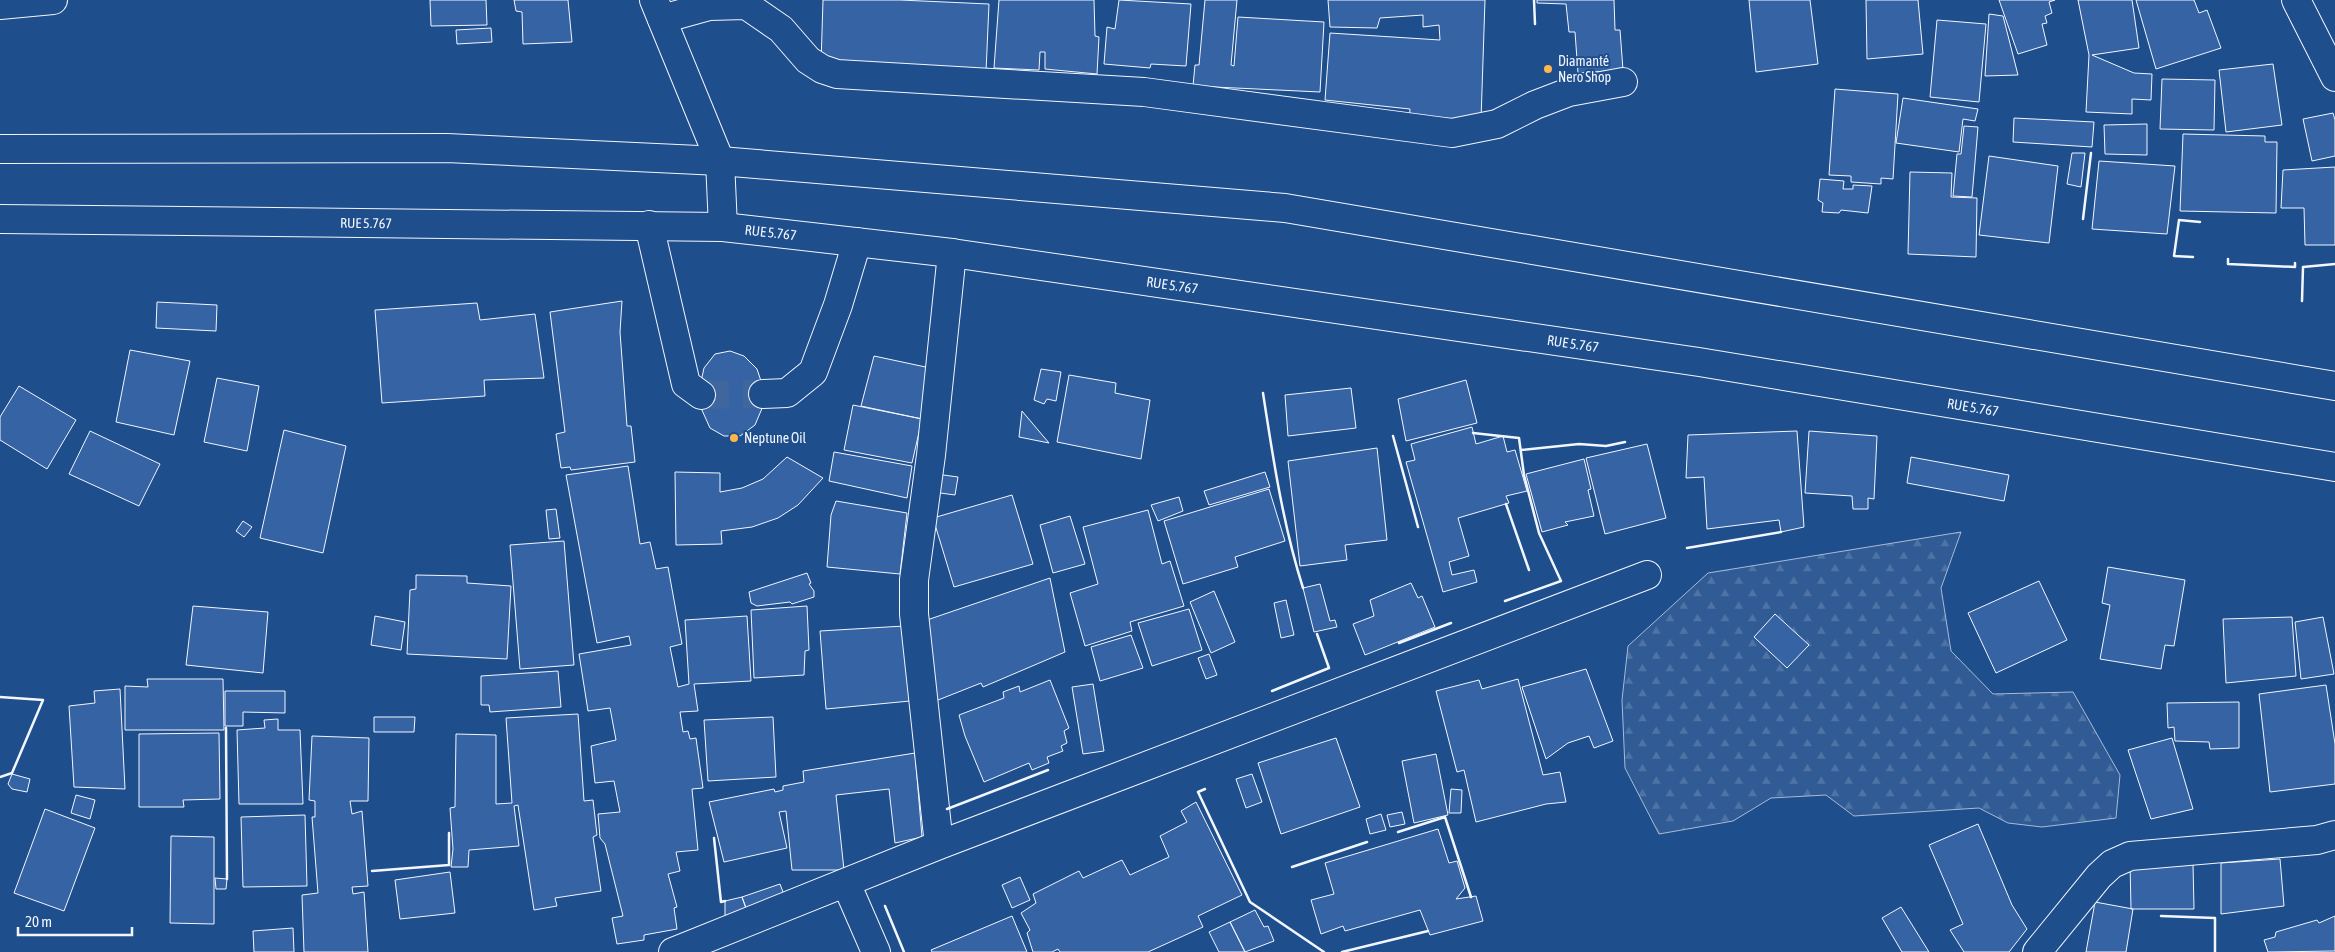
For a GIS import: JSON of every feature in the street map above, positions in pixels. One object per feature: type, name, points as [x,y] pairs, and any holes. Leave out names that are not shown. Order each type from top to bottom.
[{"type":"main road","points":[[0,5],[53,0]]},
{"type":"main road","points":[[2296,0],[2335,77]]},
{"type":"main road","points":[[723,227],[720,161],[658,10],[746,5],[781,29],[808,60],[822,69],[838,74],[1144,92],[1452,132],[1496,124],[1535,105],[1569,92],[1623,82]]},
{"type":"main road","points":[[0,149],[447,148],[720,161],[1285,208],[2335,386]]},
{"type":"main road","name":"RUE 5.767","points":[[0,220],[723,227],[952,253],[1708,364],[2335,466]]},
{"type":"main road","points":[[649,225],[686,384],[701,395]]},
{"type":"main road","points":[[763,394],[787,393],[812,372],[838,305],[857,242]]},
{"type":"main road","points":[[939,845],[914,614],[914,580],[931,456],[952,253]]},
{"type":"main road","points":[[673,952],[939,845],[1646,575]]},
{"type":"main road","points":[[2037,952],[2098,876],[2112,864],[2130,856],[2317,840],[2335,835]]},
{"type":"main road","points":[[846,883],[876,952]]},
{"type":"green space","points":[[1961,532],[1941,588],[1951,651],[1993,694],[2073,692],[2120,775],[2116,818],[2042,827],[2008,823],[1979,808],[1854,816],[1826,795],[1771,798],[1733,821],[1659,834],[1625,768],[1622,700],[1628,646],[1708,573]]},
{"type":"building","points":[[430,0],[486,0],[487,25],[431,26]]},
{"type":"building","points":[[514,0],[568,0],[572,42],[523,44],[522,12],[516,11]]},
{"type":"building","points":[[823,0],[900,0],[989,4],[986,72],[821,64]]},
{"type":"building","points":[[999,0],[1094,0],[1095,36],[1099,37],[1097,74],[1045,69],[1045,52],[1040,52],[1039,70],[994,68]]},
{"type":"building","points":[[1119,0],[1191,4],[1186,66],[1151,64],[1150,68],[1104,64],[1107,27],[1115,29]]},
{"type":"building","points":[[1205,0],[1237,0],[1231,65],[1234,66],[1238,17],[1324,22],[1320,92],[1193,86],[1195,65],[1199,65]]},
{"type":"building","points":[[1328,0],[1485,0],[1481,120],[1443,118],[1442,125],[1409,122],[1410,109],[1325,100],[1330,33],[1440,40],[1439,25],[1423,27],[1423,15],[1380,18],[1377,28],[1330,27]]},
{"type":"building","points":[[1537,0],[1614,0],[1615,30],[1620,30],[1623,70],[1578,73],[1575,32],[1569,32],[1566,4],[1537,3]]},
{"type":"building","points":[[1749,0],[1810,0],[1818,64],[1756,72]]},
{"type":"building","points":[[1866,0],[1918,0],[1923,54],[1867,59]]},
{"type":"building","points":[[1999,0],[2055,0],[2049,2],[2052,13],[2045,16],[2047,23],[2042,24],[2047,45],[2018,54]]},
{"type":"building","points":[[2078,0],[2132,0],[2139,48],[2092,55],[2134,73],[2152,74],[2151,100],[2132,99],[2132,114],[2086,112],[2089,55]]},
{"type":"building","points":[[2136,0],[2194,0],[2199,13],[2207,10],[2221,48],[2156,69]]},
{"type":"building","points":[[1989,14],[2003,16],[2018,75],[1985,76]]},
{"type":"building","points":[[1937,20],[1986,24],[1979,102],[1930,97]]},
{"type":"building","points":[[491,28],[492,42],[457,44],[456,30]]},
{"type":"building","points":[[2273,64],[2282,125],[2226,132],[2219,70]]},
{"type":"building","points":[[2162,79],[2215,80],[2214,130],[2160,129]]},
{"type":"building","points":[[1835,89],[1898,94],[1893,179],[1881,178],[1881,184],[1851,182],[1851,176],[1829,175]]},
{"type":"building","points":[[1903,98],[1978,109],[1975,121],[1963,119],[1959,152],[1896,143]]},
{"type":"building","points":[[2333,113],[2335,120],[2335,156],[2312,161],[2303,119]]},
{"type":"building","points":[[2014,118],[2094,122],[2092,147],[2013,142]]},
{"type":"building","points":[[2147,124],[2147,155],[2105,154],[2104,125]]},
{"type":"building","points":[[1964,126],[1978,127],[1972,197],[1953,196],[1957,154],[1961,154]]},
{"type":"building","points":[[2183,134],[2265,136],[2265,142],[2277,142],[2276,213],[2180,211]]},
{"type":"building","points":[[2072,153],[2085,153],[2081,187],[2067,184]]},
{"type":"building","points":[[1989,156],[2058,166],[2049,243],[1979,235]]},
{"type":"building","points":[[2099,161],[2175,166],[2167,234],[2092,229]]},
{"type":"building","points":[[2335,167],[2335,245],[2305,245],[2304,208],[2281,208],[2283,170]]},
{"type":"building","points":[[1910,172],[1952,173],[1951,197],[1977,198],[1976,257],[1908,254]]},
{"type":"building","points":[[1820,179],[1844,181],[1843,189],[1853,189],[1853,185],[1872,186],[1868,213],[1841,210],[1839,213],[1822,212],[1823,203],[1818,200]]},
{"type":"building","points":[[622,301],[620,332],[627,426],[631,426],[635,462],[571,470],[570,467],[561,468],[556,434],[565,432],[550,312]]},
{"type":"building","points":[[157,302],[217,305],[216,331],[156,328]]},
{"type":"building","points":[[477,303],[480,320],[535,314],[544,378],[484,380],[485,396],[382,403],[375,310]]},
{"type":"building","points":[[130,350],[190,361],[174,435],[116,422]]},
{"type":"building","points":[[730,351],[744,356],[757,369],[763,387],[763,406],[755,425],[740,436],[724,436],[710,428],[701,408],[700,386],[704,368],[715,354]]},
{"type":"building","points":[[874,356],[935,369],[927,420],[861,406]]},
{"type":"building","points":[[1041,369],[1061,372],[1056,401],[1047,399],[1044,404],[1034,400]]},
{"type":"building","points":[[1069,375],[1116,383],[1115,393],[1150,400],[1141,459],[1057,442]]},
{"type":"building","points":[[217,378],[259,386],[247,451],[204,442]]},
{"type":"building","points":[[1466,380],[1477,423],[1406,441],[1398,399]]},
{"type":"building","points":[[19,386],[76,420],[47,469],[0,440],[0,417]]},
{"type":"building","points":[[1351,388],[1356,428],[1288,436],[1285,395]]},
{"type":"building","points":[[853,405],[922,419],[912,463],[844,450]]},
{"type":"building","points":[[1022,411],[1049,443],[1019,437]]},
{"type":"building","points":[[1472,427],[1476,444],[1503,436],[1507,452],[1515,450],[1527,491],[1506,496],[1509,503],[1458,518],[1469,556],[1449,562],[1452,575],[1474,570],[1477,582],[1443,592],[1406,462],[1415,460],[1411,444]]},
{"type":"building","points":[[284,430],[346,446],[323,553],[260,538]]},
{"type":"building","points":[[90,431],[160,464],[139,506],[69,474]]},
{"type":"building","points":[[1797,431],[1804,527],[1781,532],[1779,520],[1707,529],[1704,477],[1686,478],[1688,435]]},
{"type":"building","points":[[1809,431],[1877,436],[1874,499],[1868,498],[1868,509],[1853,509],[1852,496],[1805,493]]},
{"type":"building","points":[[1647,444],[1666,518],[1605,534],[1586,458]]},
{"type":"building","points":[[1377,448],[1387,540],[1345,545],[1347,560],[1300,566],[1288,461]]},
{"type":"building","points":[[834,452],[912,466],[907,498],[829,481]]},
{"type":"building","points":[[787,457],[823,478],[798,505],[778,518],[752,527],[721,531],[722,544],[676,545],[675,472],[720,473],[720,492],[742,488],[763,479]]},
{"type":"building","points":[[1911,457],[2009,475],[2004,501],[1907,483]]},
{"type":"building","points":[[1584,459],[1591,489],[1588,490],[1594,516],[1565,522],[1568,525],[1542,532],[1526,474]]},
{"type":"building","points":[[628,466],[640,544],[650,542],[656,569],[668,567],[682,644],[670,647],[678,687],[689,684],[685,620],[747,616],[751,681],[694,684],[698,711],[680,712],[683,732],[688,731],[690,739],[696,738],[703,788],[692,789],[698,850],[676,852],[680,871],[668,874],[677,907],[674,908],[677,929],[644,935],[644,940],[617,944],[612,918],[623,916],[605,844],[600,838],[598,814],[620,812],[614,781],[595,783],[591,746],[616,740],[610,708],[588,711],[579,654],[631,645],[629,636],[597,643],[566,475]]},
{"type":"building","points":[[1265,472],[1270,487],[1209,505],[1204,491]]},
{"type":"building","points":[[936,474],[958,477],[955,495],[933,492]]},
{"type":"building","points":[[1269,489],[1285,541],[1235,557],[1238,567],[1183,584],[1164,521]]},
{"type":"building","points":[[1012,495],[1033,564],[954,587],[933,518]]},
{"type":"building","points":[[1179,497],[1183,511],[1158,521],[1151,505]]},
{"type":"building","points":[[836,501],[907,513],[900,574],[827,567],[831,515]]},
{"type":"building","points":[[556,509],[560,538],[549,539],[546,510]]},
{"type":"building","points":[[1148,510],[1162,564],[1170,561],[1184,606],[1130,622],[1132,631],[1085,646],[1070,593],[1098,584],[1083,527]]},
{"type":"building","points":[[1070,516],[1085,564],[1053,573],[1040,525]]},
{"type":"building","points":[[243,521],[252,527],[244,537],[236,531]]},
{"type":"building","points":[[564,541],[574,665],[520,669],[510,545]]},
{"type":"building","points":[[2108,567],[2185,580],[2174,646],[2165,645],[2161,669],[2100,659],[2110,605],[2102,603]]},
{"type":"building","points":[[807,573],[811,583],[809,584],[814,591],[814,597],[792,604],[790,602],[757,606],[751,603],[749,592]]},
{"type":"building","points":[[416,575],[467,576],[467,583],[511,586],[507,659],[407,654],[410,590],[416,589]]},
{"type":"building","points":[[1050,578],[1065,652],[983,687],[981,683],[933,702],[927,620]]},
{"type":"building","points":[[2039,581],[2067,640],[1996,673],[1968,613]]},
{"type":"building","points":[[1411,583],[1418,598],[1422,596],[1435,627],[1365,655],[1353,624],[1374,616],[1370,600]]},
{"type":"building","points":[[1320,584],[1330,621],[1335,620],[1337,627],[1314,632],[1303,588]]},
{"type":"building","points":[[1214,591],[1235,642],[1211,653],[1190,602]]},
{"type":"building","points":[[1286,600],[1294,635],[1281,638],[1274,603]]},
{"type":"building","points":[[193,606],[268,612],[263,673],[186,665]]},
{"type":"building","points":[[807,606],[809,650],[805,651],[804,675],[754,678],[751,610]]},
{"type":"building","points":[[1189,609],[1202,650],[1152,666],[1138,623]]},
{"type":"building","points":[[1775,614],[1809,645],[1787,668],[1754,637]]},
{"type":"building","points":[[375,616],[405,622],[401,650],[371,645]]},
{"type":"building","points":[[2292,617],[2296,676],[2226,683],[2223,619]]},
{"type":"building","points":[[2323,617],[2334,674],[2301,679],[2295,622]]},
{"type":"building","points":[[904,626],[910,701],[826,709],[820,631]]},
{"type":"building","points":[[1131,635],[1143,668],[1100,681],[1091,647]]},
{"type":"building","points":[[1209,654],[1217,675],[1206,679],[1198,658]]},
{"type":"building","points":[[1586,669],[1613,741],[1594,748],[1589,736],[1568,743],[1546,759],[1522,687]]},
{"type":"building","points":[[558,671],[561,707],[490,712],[489,705],[481,705],[481,676]]},
{"type":"building","points":[[147,679],[223,679],[224,730],[125,730],[125,686],[148,687]]},
{"type":"building","points":[[1518,679],[1543,775],[1560,772],[1566,802],[1546,804],[1476,822],[1464,770],[1457,772],[1436,691],[1479,680],[1482,689]]},
{"type":"building","points":[[1050,680],[1069,728],[1064,731],[1067,743],[1061,746],[1063,751],[1047,757],[1049,763],[1032,770],[1029,763],[984,782],[965,736],[959,715],[1004,698],[1003,692],[1019,686],[1020,692]]},
{"type":"building","points":[[1093,684],[1104,751],[1083,754],[1072,687]]},
{"type":"building","points":[[2326,685],[2335,744],[2335,784],[2270,792],[2259,694]]},
{"type":"building","points":[[120,689],[125,789],[74,787],[69,706],[95,703],[94,691]]},
{"type":"building","points":[[225,691],[285,691],[285,713],[243,712],[243,726],[225,726]]},
{"type":"building","points":[[2239,702],[2239,748],[2210,749],[2209,742],[2175,741],[2174,727],[2168,728],[2167,703]]},
{"type":"building","points":[[578,714],[584,801],[593,800],[597,835],[593,837],[601,891],[555,898],[557,906],[534,910],[518,805],[514,806],[519,846],[469,850],[468,867],[451,867],[453,849],[450,808],[455,807],[456,734],[496,735],[496,804],[512,803],[506,718]]},
{"type":"building","points":[[374,717],[415,717],[414,732],[374,732]]},
{"type":"building","points":[[773,717],[776,777],[708,781],[704,720]]},
{"type":"building","points":[[278,719],[278,730],[300,730],[303,804],[239,804],[237,730],[265,728],[264,720]]},
{"type":"building","points":[[219,733],[220,799],[183,800],[184,807],[139,807],[139,734]]},
{"type":"building","points":[[312,736],[369,738],[368,801],[350,801],[352,814],[362,811],[368,886],[352,887],[353,894],[364,892],[368,952],[304,952],[302,895],[318,893],[312,817],[315,817],[315,801],[309,800]]},
{"type":"building","points":[[1336,738],[1360,807],[1281,834],[1258,763]]},
{"type":"building","points":[[2172,738],[2193,809],[2151,819],[2128,750]]},
{"type":"building","points":[[915,753],[922,837],[895,843],[889,789],[836,795],[844,870],[792,870],[786,811],[779,812],[787,848],[724,862],[709,802],[774,789],[775,792],[783,790],[783,786],[804,782],[803,771]]},
{"type":"building","points":[[1436,754],[1448,815],[1414,823],[1402,761]]},
{"type":"building","points":[[12,774],[30,779],[27,792],[12,789],[8,784]]},
{"type":"building","points":[[1252,774],[1262,802],[1246,808],[1236,779]]},
{"type":"building","points":[[1451,789],[1462,790],[1461,813],[1449,813]]},
{"type":"building","points":[[76,795],[95,800],[90,819],[71,813]]},
{"type":"building","points":[[1196,802],[1242,895],[1198,916],[1203,927],[1148,952],[1060,952],[1058,949],[1052,952],[1033,952],[1027,933],[1030,930],[1021,913],[1036,903],[1033,894],[1079,871],[1083,878],[1122,860],[1130,875],[1169,857],[1160,836],[1187,822],[1181,811]]},
{"type":"building","points":[[45,809],[95,828],[64,911],[14,893]]},
{"type":"building","points":[[1402,812],[1405,824],[1390,827],[1387,815]]},
{"type":"building","points":[[1381,814],[1386,830],[1370,834],[1366,819]]},
{"type":"building","points":[[305,815],[307,886],[243,887],[241,817]]},
{"type":"building","points":[[1978,824],[2012,905],[2027,929],[2009,952],[1964,952],[1950,930],[1963,924],[1929,845]]},
{"type":"building","points":[[1438,829],[1449,863],[1457,861],[1465,888],[1456,899],[1476,896],[1483,921],[1430,935],[1420,910],[1345,931],[1343,926],[1321,934],[1311,900],[1334,894],[1325,863]]},
{"type":"building","points":[[171,836],[214,837],[214,924],[170,923]]},
{"type":"building","points":[[2280,859],[2284,906],[2221,914],[2221,863]]},
{"type":"building","points":[[2130,863],[2193,864],[2194,909],[2131,909]]},
{"type":"building","points":[[450,872],[455,913],[400,919],[395,880]]},
{"type":"building","points":[[1020,877],[1030,900],[1012,908],[1002,885]]},
{"type":"building","points":[[215,878],[227,879],[226,889],[216,889]]},
{"type":"building","points":[[780,884],[786,900],[747,911],[742,897]]},
{"type":"building","points":[[742,897],[747,911],[725,918],[725,901]]},
{"type":"building","points":[[2095,902],[2133,909],[2126,952],[2086,952]]},
{"type":"building","points":[[1901,907],[1929,952],[1902,952],[1882,918]]},
{"type":"building","points":[[1255,910],[1264,927],[1268,926],[1274,941],[1245,952],[1230,922]]},
{"type":"building","points":[[1012,916],[1027,952],[932,952],[931,950]]},
{"type":"building","points":[[2335,916],[2335,951],[2268,952],[2264,940],[2275,937],[2276,932],[2317,920],[2319,923]]},
{"type":"building","points":[[1230,922],[1245,952],[1219,952],[1209,932]]},
{"type":"building","points":[[293,928],[294,952],[254,952],[253,931]]},
{"type":"tunnel","points":[[701,395],[763,394]]},
{"type":"wall","points":[[1534,0],[1535,24]]},
{"type":"wall","points":[[2083,219],[2091,153]]},
{"type":"wall","points":[[2193,257],[2174,256],[2179,220],[2200,222]]},
{"type":"wall","points":[[2228,259],[2228,264],[2295,267],[2295,263]]},
{"type":"wall","points":[[2302,301],[2303,267],[2335,264]]},
{"type":"wall","points":[[1263,393],[1284,516],[1303,588]]},
{"type":"wall","points":[[1473,433],[1519,438],[1524,475],[1539,533],[1561,581],[1505,601]]},
{"type":"wall","points":[[1393,436],[1418,527]]},
{"type":"wall","points":[[1521,450],[1579,444],[1606,446],[1625,442]]},
{"type":"wall","points":[[1506,504],[1529,570]]},
{"type":"wall","points":[[1687,548],[1781,532]]},
{"type":"wall","points":[[1399,643],[1451,623]]},
{"type":"wall","points":[[1272,691],[1329,668],[1317,634]]},
{"type":"wall","points":[[0,697],[43,700],[12,773],[0,777]]},
{"type":"wall","points":[[226,728],[227,879]]},
{"type":"wall","points":[[947,809],[1048,770]]},
{"type":"wall","points":[[1205,789],[1198,792],[1250,902],[1324,952]]},
{"type":"wall","points":[[1398,832],[1445,817],[1471,897]]},
{"type":"wall","points":[[372,871],[449,865],[449,833]]},
{"type":"wall","points":[[714,838],[721,902],[725,901]]},
{"type":"wall","points":[[1292,867],[1367,842]]},
{"type":"wall","points":[[885,906],[904,952]]},
{"type":"wall","points":[[2161,916],[2215,918],[2215,952]]},
{"type":"wall","points":[[1342,952],[1428,931]]},
{"type":"place","name":"Diamanté Nero Shop","points":[[1548,69]]},
{"type":"place","name":"Neptune Oil","points":[[734,438]]}]
